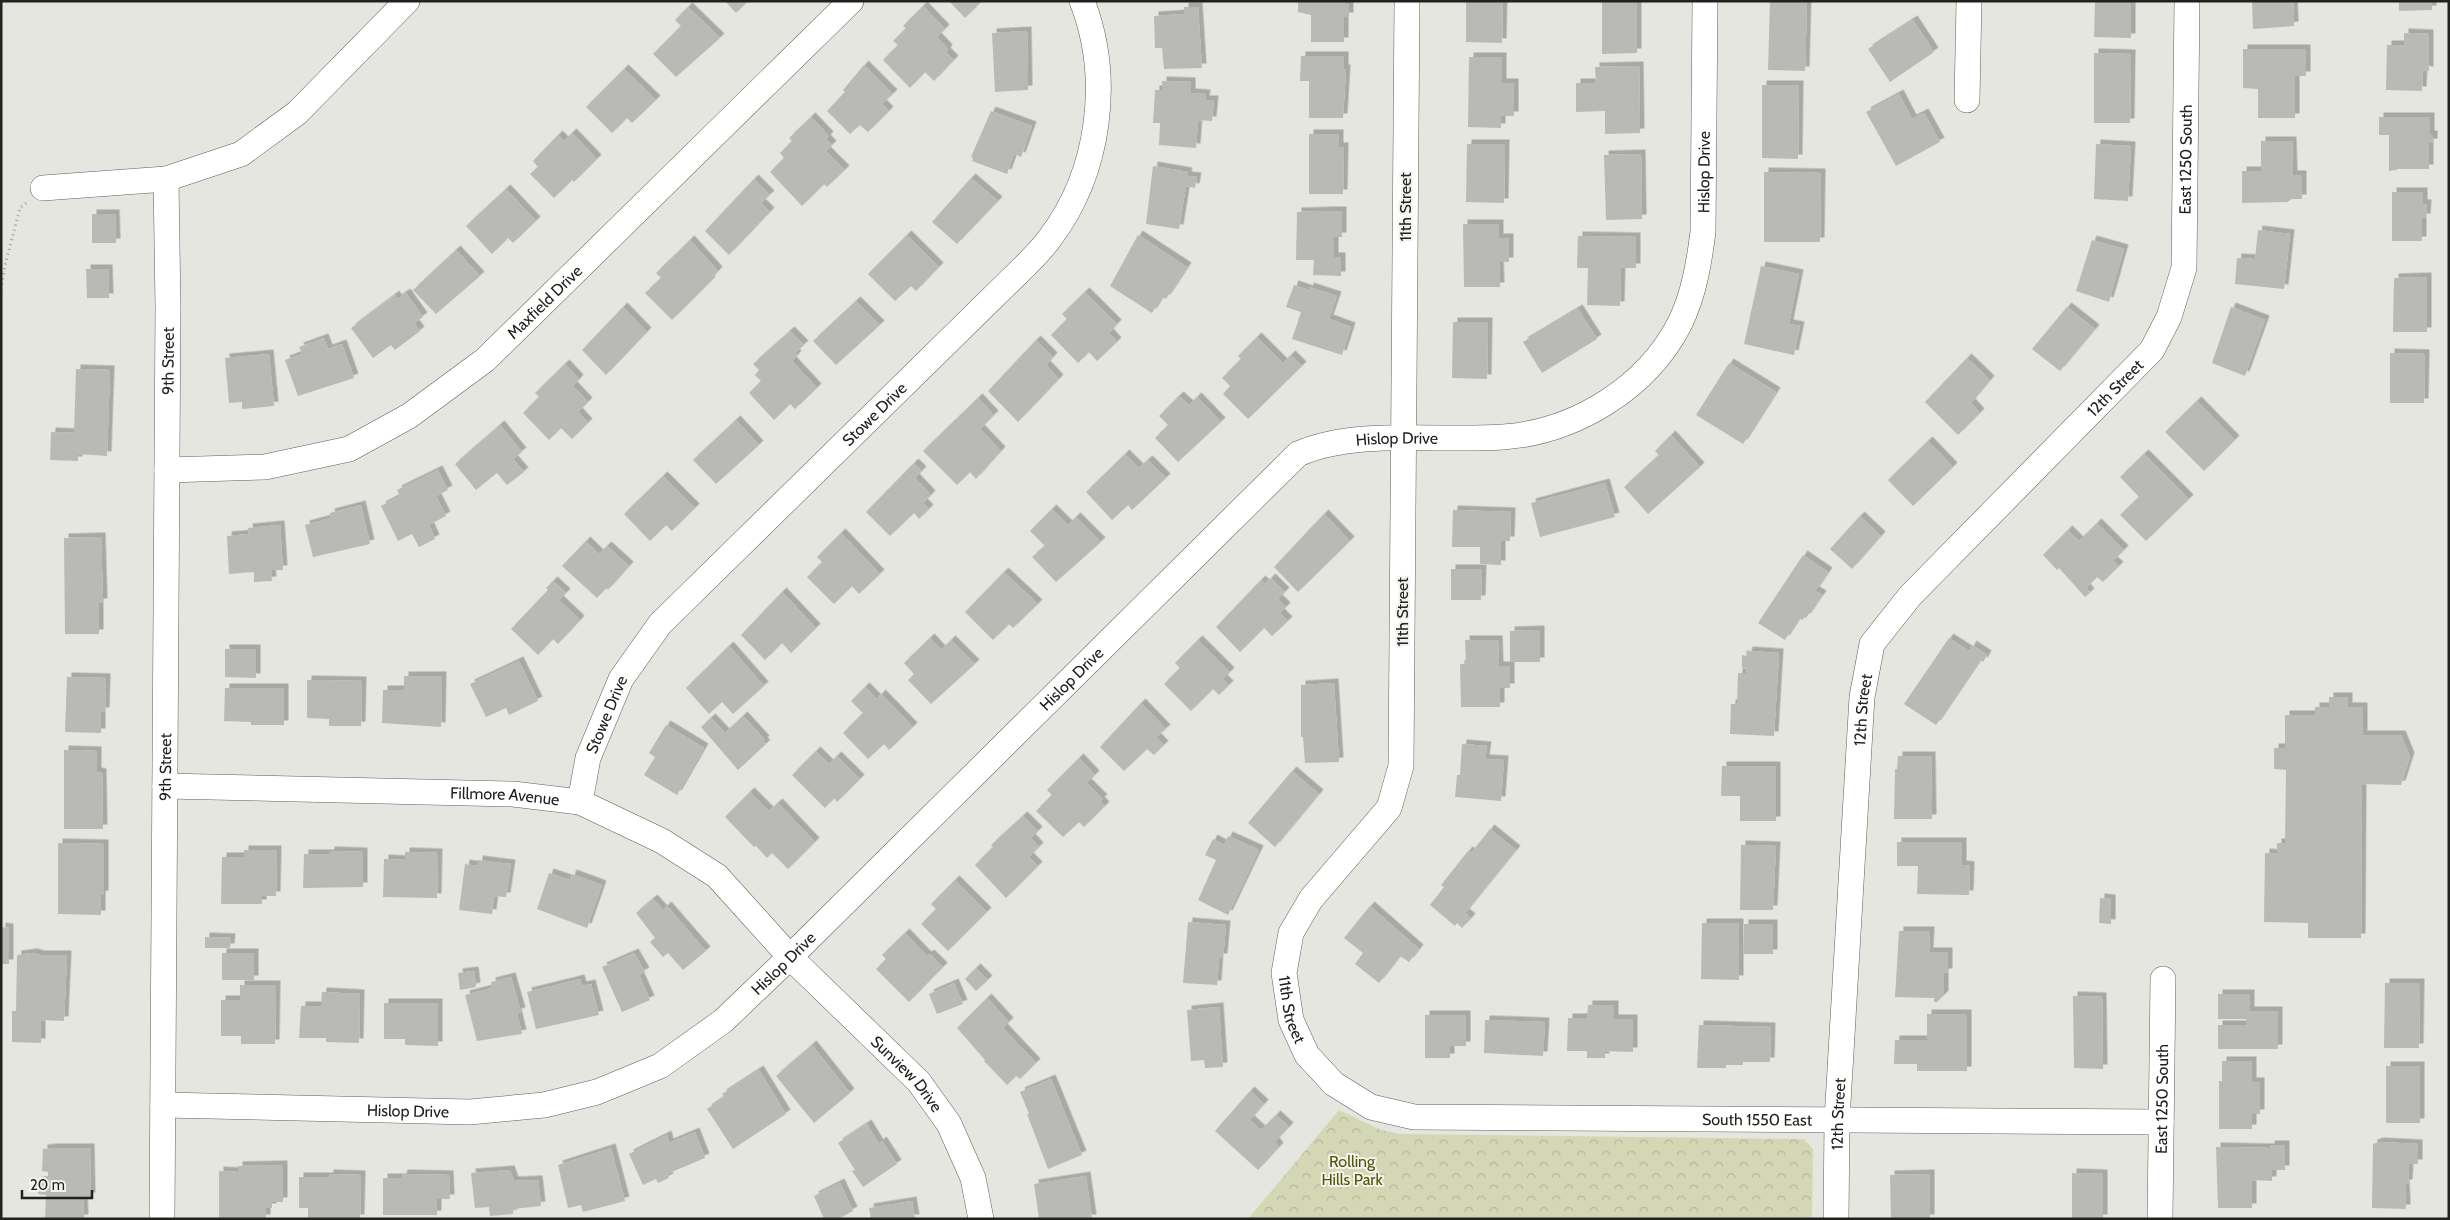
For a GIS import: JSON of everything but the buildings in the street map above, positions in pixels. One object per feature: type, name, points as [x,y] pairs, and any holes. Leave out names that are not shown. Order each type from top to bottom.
[{"type":"street","points":[[43,188],[166,180],[241,154],[298,113],[407,1]]},
{"type":"street","name":"Maxfield Drive","points":[[167,470],[265,467],[349,449],[409,416],[484,360],[851,1]]},
{"type":"street","name":"Stowe Drive","points":[[580,802],[588,758],[621,678],[660,624],[1025,266],[1051,237],[1080,184],[1096,121],[1098,85],[1096,62],[1082,1]]},
{"type":"street","name":"11th Street","points":[[1407,1],[1401,766],[1389,808],[1311,899],[1291,933],[1284,973],[1291,1020],[1307,1055],[1334,1084],[1371,1107],[1414,1117]]},
{"type":"street","name":"Hislop Drive","points":[[163,1105],[470,1112],[544,1105],[597,1092],[660,1066],[723,1021],[790,957],[1298,454],[1318,445],[1346,441],[1504,437],[1564,426],[1617,396],[1664,349],[1680,322],[1699,267],[1703,232],[1705,1]]},
{"type":"street","points":[[1967,100],[1969,1]]},
{"type":"street","name":"East 1250 South","points":[[2169,316],[2184,268],[2187,1]]},
{"type":"street","name":"9th Street","points":[[162,1219],[168,314],[166,180]]},
{"type":"street","name":"12th Street","points":[[1836,1219],[1836,1120],[1862,697],[1872,644],[1910,596],[2152,350],[2169,316]]},
{"type":"street","name":"Fillmore Avenue","points":[[165,786],[513,794],[580,802],[662,841],[717,876],[790,957]]},
{"type":"street","name":"Sunview Drive","points":[[790,957],[919,1082],[949,1124],[973,1178],[981,1219]]},
{"type":"street","name":"East 1250 South","points":[[2160,1219],[2163,980]]},
{"type":"street","name":"South 1550 East","points":[[1414,1117],[2161,1122]]},
{"type":"path","points":[[1,290],[4,265],[20,208],[43,188]]},
{"type":"green space","name":"Rolling Hills Park","points":[[1339,1110],[1381,1130],[1400,1134],[1804,1139],[1813,1149],[1812,1219],[1248,1219]]}]
